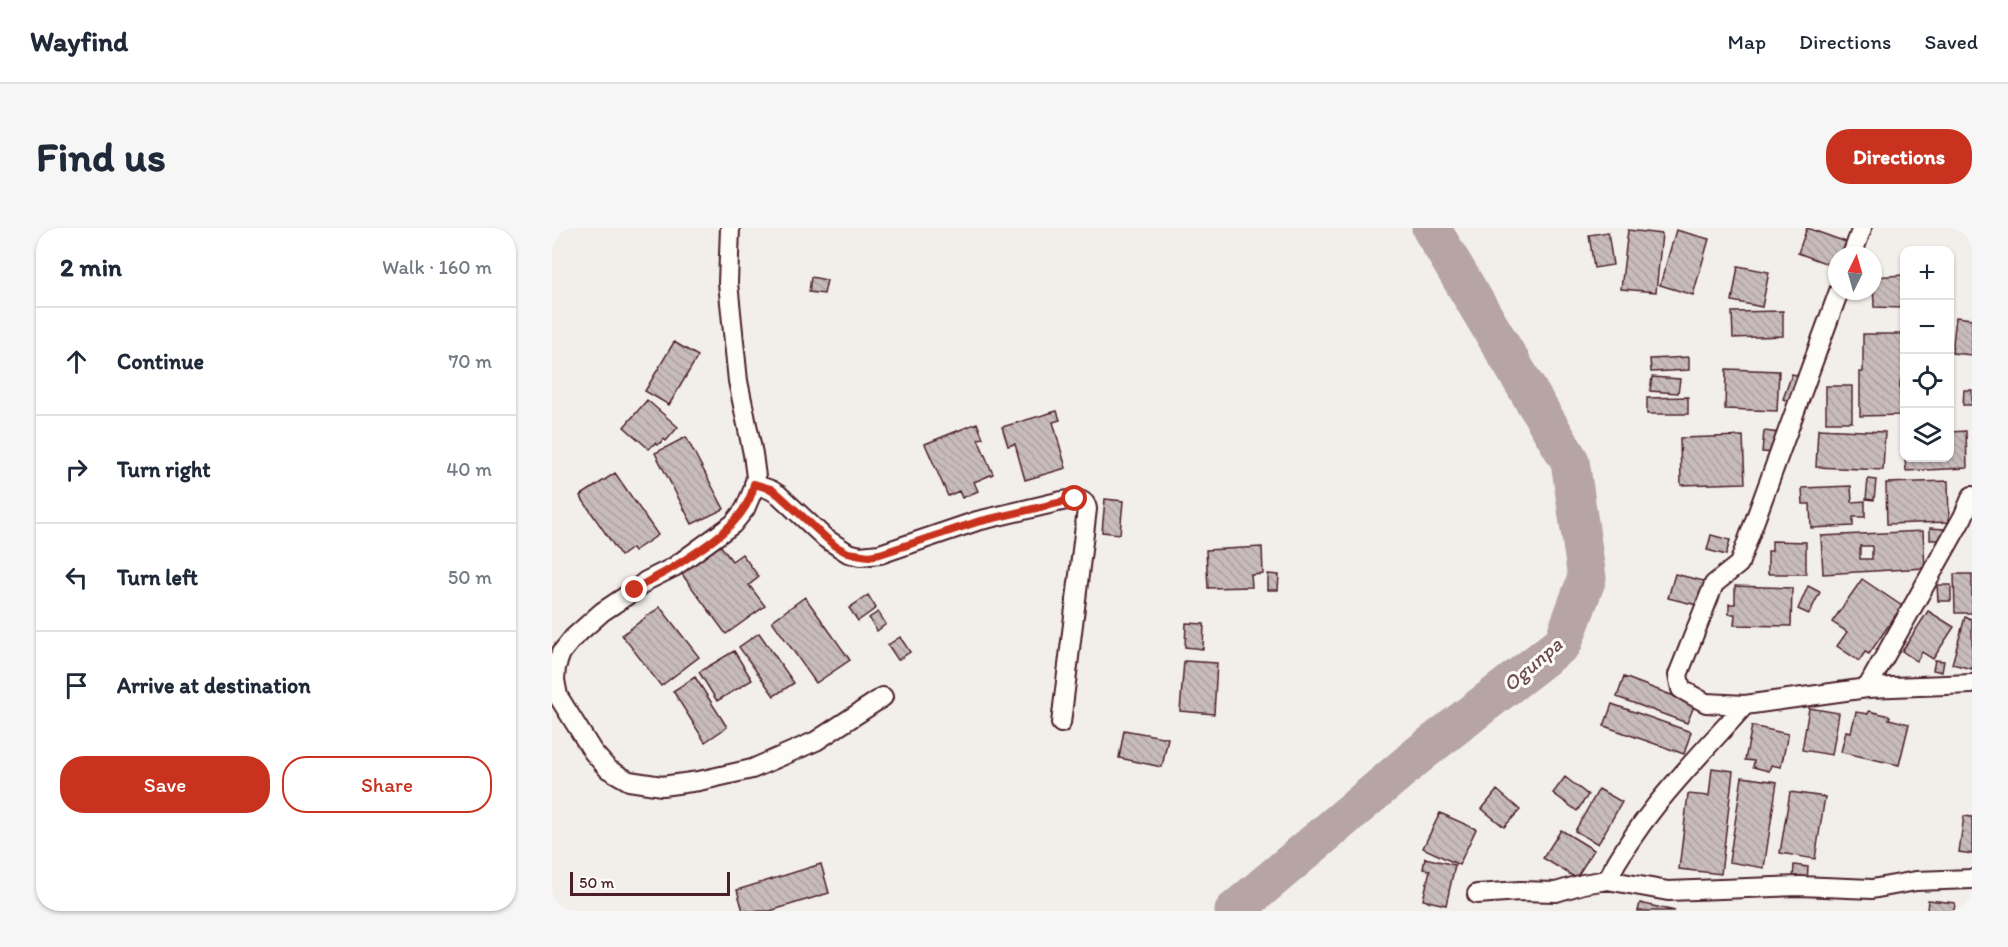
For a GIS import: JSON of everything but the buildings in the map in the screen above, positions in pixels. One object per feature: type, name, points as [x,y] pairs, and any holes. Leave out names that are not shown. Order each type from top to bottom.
[{"type":"street","points":[[730,228],[728,283],[738,381],[756,477],[745,509],[733,524],[674,567],[646,581],[602,612],[573,638],[561,652],[556,668],[555,680],[558,696],[593,752],[608,770],[629,781],[662,786],[699,781],[752,769],[816,741],[883,698]]},
{"type":"street","points":[[1855,246],[1862,228]]},
{"type":"street","points":[[1836,300],[1739,564],[1714,584],[1678,675],[1681,689],[1706,703],[1745,705],[1867,688],[1972,684]]},
{"type":"street","points":[[754,484],[771,489],[779,495],[835,546],[860,556],[880,554],[988,519],[1062,501],[1075,499],[1081,501],[1087,509],[1061,723]]},
{"type":"street","points":[[1867,688],[1963,517],[1972,496]]},
{"type":"street","points":[[1606,880],[1620,854],[1656,805],[1745,705]]},
{"type":"street","points":[[1477,894],[1520,891],[1556,892],[1606,880],[1668,891],[1800,886],[1872,889],[1916,881],[1972,879]]},
{"type":"waterway","name":"Ogunpa","points":[[1234,911],[1422,752],[1563,643],[1587,578],[1570,461],[1431,228]]},
{"type":"route","points":[[635,590],[646,581],[674,567],[733,524],[745,509],[754,484],[771,489],[779,495],[835,546],[860,556],[880,554],[977,522],[1075,499]]}]
